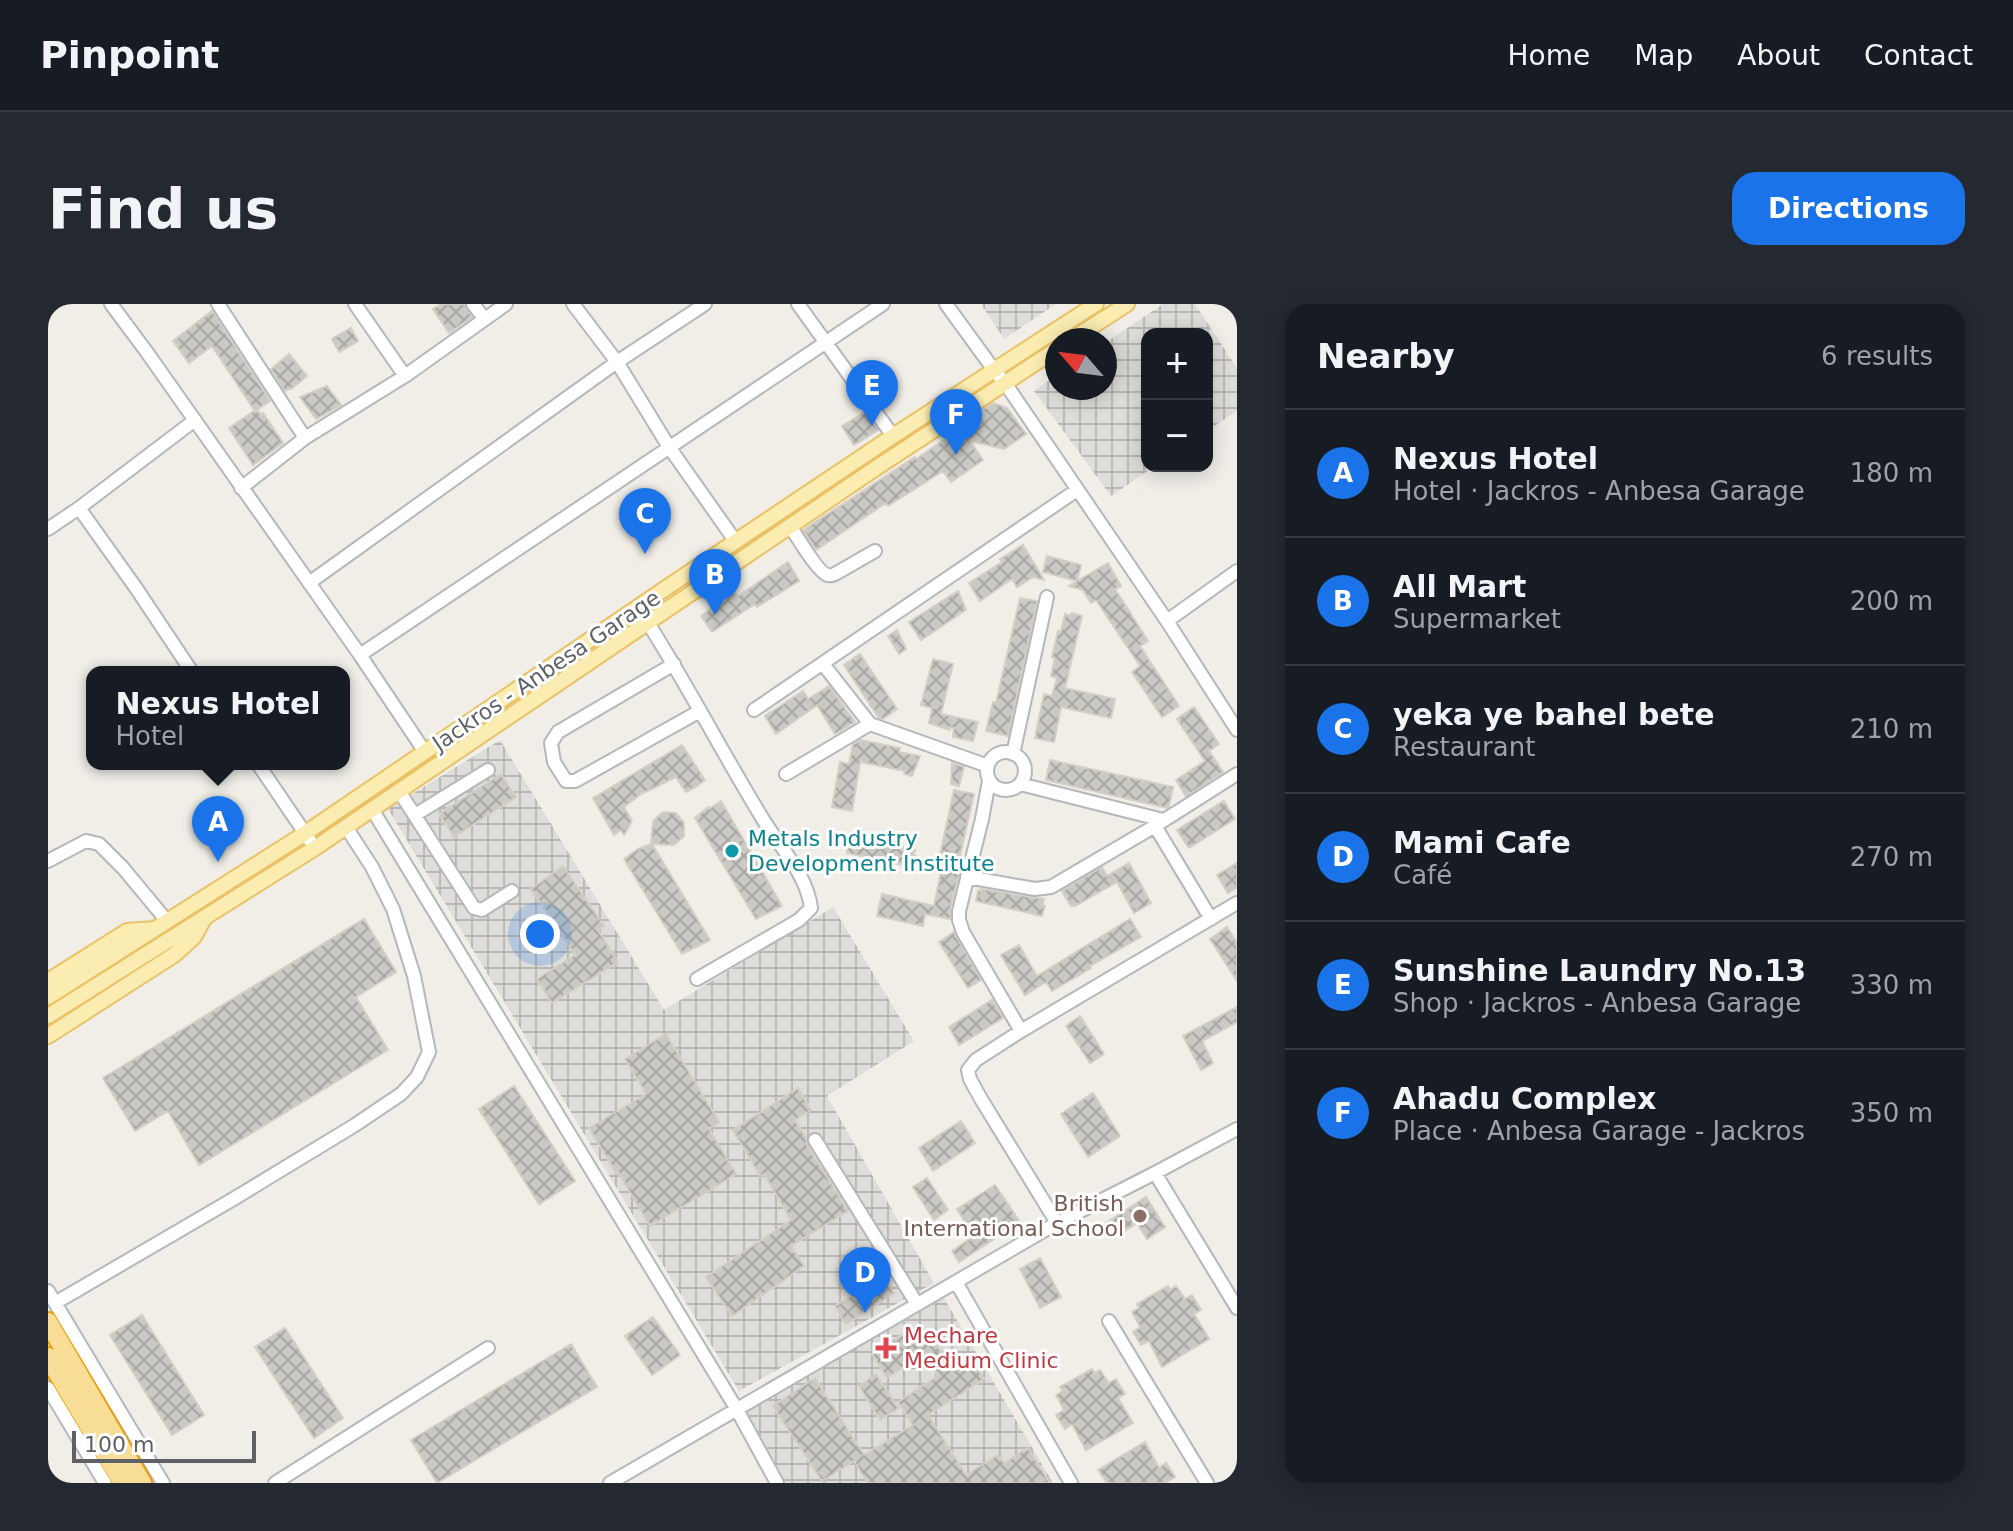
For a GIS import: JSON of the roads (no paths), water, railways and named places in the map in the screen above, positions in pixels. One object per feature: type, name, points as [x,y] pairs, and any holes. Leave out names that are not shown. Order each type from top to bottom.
[{"type":"highway","points":[[48,1322],[142,1483]]},
{"type":"highway","points":[[48,1357],[123,1483]]},
{"type":"main road","name":"Jackros - Anbesa Garage","points":[[48,997],[305,833],[893,436],[1096,304]]},
{"type":"main road","points":[[1090,328],[1127,304]]},
{"type":"main road","points":[[48,1016],[315,848],[1045,357]]},
{"type":"main road","points":[[574,651],[584,666]]},
{"type":"main road","points":[[48,1036],[180,950],[194,937],[205,916]]},
{"type":"main road","points":[[48,981],[127,931],[161,925]]},
{"type":"street","points":[[111,304],[360,655],[425,752]]},
{"type":"street","points":[[218,304],[305,438]]},
{"type":"street","points":[[355,304],[405,376]]},
{"type":"street","points":[[473,304],[484,318]]},
{"type":"street","points":[[241,488],[305,438],[405,376],[506,304]]},
{"type":"street","points":[[573,304],[617,362],[669,447],[736,542]]},
{"type":"street","points":[[309,583],[617,362],[705,304]]},
{"type":"street","points":[[798,304],[893,436]]},
{"type":"street","points":[[360,655],[883,304]]},
{"type":"street","points":[[946,304],[1005,383],[1237,730]]},
{"type":"street","points":[[48,529],[195,420]]},
{"type":"street","points":[[754,710],[1077,490]]},
{"type":"street","points":[[79,508],[188,666]]},
{"type":"street","points":[[790,526],[824,574],[829,576],[875,551]]},
{"type":"street","points":[[1167,621],[1237,571]]},
{"type":"street","points":[[1013,754],[1047,597]]},
{"type":"street","points":[[648,623],[802,880],[811,908],[799,920],[697,979]]},
{"type":"street","points":[[674,664],[558,732],[551,743],[554,762],[566,781],[575,781],[700,711]]},
{"type":"street","points":[[823,664],[870,724],[988,766]]},
{"type":"street","points":[[786,774],[870,724]]},
{"type":"street","points":[[1020,784],[1025,771],[1023,764],[1013,754],[1005,752],[991,759],[982,819],[959,920],[1021,1031]]},
{"type":"street","points":[[262,770],[315,848]]},
{"type":"street","points":[[415,815],[488,770]]},
{"type":"street","points":[[967,877],[1035,889],[1051,887],[1237,774]]},
{"type":"street","points":[[989,781],[1006,790],[1020,784],[1159,823],[1211,919]]},
{"type":"street","points":[[399,791],[474,908],[482,910],[512,891]]},
{"type":"street","points":[[372,809],[736,1408],[777,1483]]},
{"type":"street","points":[[55,1303],[355,1125],[401,1094],[417,1077],[429,1052],[414,976],[393,909],[372,867],[346,827]]},
{"type":"street","points":[[48,861],[86,841],[99,844],[123,868],[161,925]]},
{"type":"street","points":[[1057,1223],[981,1099],[968,1070],[976,1060],[1021,1031],[1237,903]]},
{"type":"street","points":[[610,1483],[1057,1223],[1237,1129]]},
{"type":"street","points":[[815,1140],[917,1304]]},
{"type":"street","points":[[1155,1173],[1235,1300]]},
{"type":"street","points":[[956,1282],[1071,1483]]},
{"type":"street","points":[[48,1291],[163,1483]]},
{"type":"street","points":[[1109,1321],[1207,1483]]},
{"type":"street","points":[[275,1483],[488,1348]]},
{"type":"street","points":[[48,1388],[105,1483]]},
{"type":"place","name":"Sunshine Laundry No.13","points":[[872,426]]},
{"type":"place","name":"Ahadu Complex","points":[[956,455]]},
{"type":"place","name":"yeka ye bahel bete","points":[[645,554]]},
{"type":"place","name":"All Mart","points":[[715,615]]},
{"type":"place","name":"Metals Industry Development Institute","points":[[732,851]]},
{"type":"place","name":"Nexus Hotel","points":[[218,862]]},
{"type":"place","name":"British International School","points":[[1140,1216]]},
{"type":"place","name":"Mami Cafe","points":[[865,1313]]},
{"type":"place","name":"Mechare Medium Clinic","points":[[886,1348]]}]
